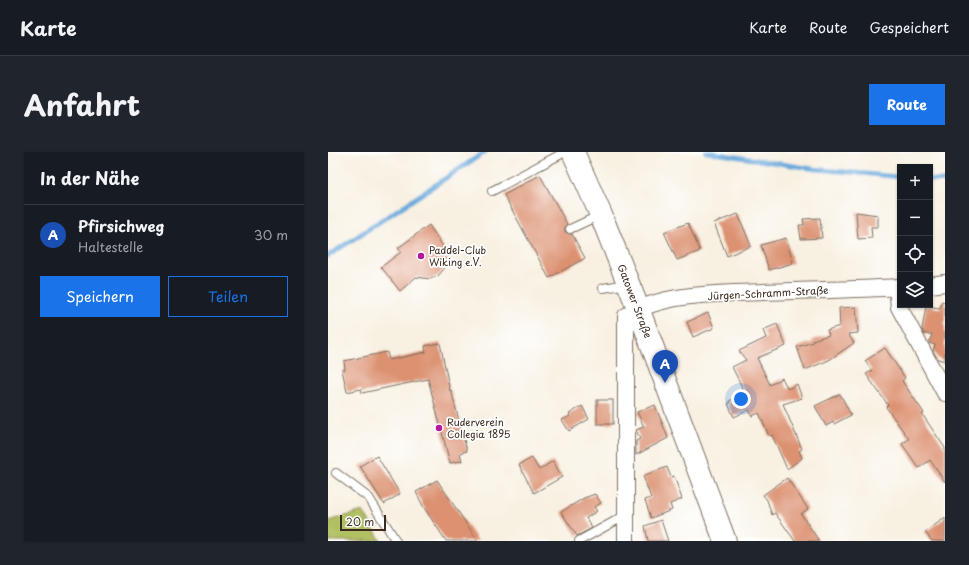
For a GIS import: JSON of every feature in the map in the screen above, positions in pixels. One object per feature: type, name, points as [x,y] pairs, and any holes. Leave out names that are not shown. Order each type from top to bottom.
[{"type":"main road","name":"Gatower Straße","points":[[573,152],[601,215],[638,308],[724,541]]},
{"type":"street","points":[[933,284],[945,284]]},
{"type":"street","name":"Jürgen-Schramm-Straße","points":[[638,308],[663,300],[716,294],[897,287]]},
{"type":"street","points":[[626,541],[626,316],[638,308]]},
{"type":"street","points":[[900,308],[945,393]]},
{"type":"lane","points":[[492,191],[565,152]]},
{"type":"lane","points":[[570,229],[601,215]]},
{"type":"lane","points":[[603,288],[628,283]]},
{"type":"lane","points":[[336,473],[369,498],[396,541]]},
{"type":"lane","points":[[580,541],[626,515]]},
{"type":"green space","points":[[363,511],[381,541],[328,541],[328,521]]},
{"type":"building","points":[[540,175],[567,224],[565,232],[572,234],[585,258],[549,278],[504,195]]},
{"type":"building","points":[[856,212],[878,215],[878,227],[871,227],[872,238],[858,239]]},
{"type":"building","points":[[738,214],[751,246],[727,256],[714,223]]},
{"type":"building","points":[[820,218],[822,238],[801,239],[799,225],[804,225],[803,219]]},
{"type":"building","points":[[688,223],[700,251],[677,260],[664,232]]},
{"type":"building","name":"Paddel-Club Wiking e.V.","points":[[429,225],[446,251],[447,261],[443,270],[438,276],[430,279],[416,277],[400,291],[381,267],[401,252],[398,248]]},
{"type":"building","points":[[786,238],[793,263],[769,270],[761,245]]},
{"type":"building","points":[[942,301],[945,302],[945,361],[938,359],[933,351],[935,345],[929,343],[932,334],[924,334],[922,329],[926,308],[940,308]]},
{"type":"building","points":[[856,307],[858,333],[848,334],[854,343],[829,360],[805,370],[797,347],[813,342],[812,340],[829,335],[827,330],[840,326],[839,308]]},
{"type":"building","points":[[708,313],[714,328],[693,337],[687,322]]},
{"type":"building","points":[[777,324],[786,346],[757,358],[770,385],[782,378],[788,389],[797,384],[802,398],[783,404],[802,449],[799,451],[802,458],[787,469],[772,435],[769,436],[759,413],[752,416],[749,410],[734,417],[728,404],[730,403],[729,401],[745,393],[732,367],[746,360],[739,351],[766,338],[763,330]]},
{"type":"building","points":[[440,343],[450,391],[451,390],[467,451],[460,453],[462,461],[450,463],[428,379],[362,393],[361,389],[347,392],[342,370],[345,370],[344,361],[387,352],[389,360],[426,352],[425,346]]},
{"type":"building","points":[[885,348],[905,378],[902,381],[924,413],[922,414],[945,448],[945,482],[930,460],[919,468],[902,444],[909,439],[886,407],[888,405],[866,374],[872,371],[865,361]]},
{"type":"building","points":[[840,394],[851,415],[834,424],[833,422],[826,426],[815,406]]},
{"type":"building","points":[[597,400],[613,400],[613,424],[597,424]]},
{"type":"building","points":[[655,405],[668,438],[636,455],[636,441],[640,439],[636,430],[644,427],[637,412]]},
{"type":"building","points":[[582,406],[589,419],[569,431],[562,420],[570,416],[569,414]]},
{"type":"building","points":[[377,456],[400,494],[384,504],[360,466]]},
{"type":"building","points":[[532,458],[539,470],[553,461],[562,477],[534,493],[519,465]]},
{"type":"building","points":[[667,467],[671,477],[674,476],[682,499],[670,504],[672,510],[651,518],[645,500],[651,498],[643,476]]},
{"type":"building","points":[[787,478],[808,509],[801,514],[819,541],[795,541],[775,513],[772,515],[767,500],[763,495]]},
{"type":"building","points":[[437,480],[478,541],[446,541],[423,506],[416,492]]},
{"type":"building","points":[[595,494],[601,503],[594,507],[597,511],[586,518],[592,528],[577,536],[561,512],[584,498]]},
{"type":"building","points":[[945,518],[945,541],[932,541],[925,532]]},
{"type":"building","points":[[661,520],[668,541],[648,541],[645,526]]},
{"type":"waterway","points":[[328,256],[485,152]]},
{"type":"waterway","points":[[706,152],[815,169],[897,177]]},
{"type":"waterway","points":[[933,180],[945,181]]},
{"type":"place","name":"Paddel-Club Wiking e.V.","points":[[421,256]]},
{"type":"place","name":"Pfirsichweg","points":[[665,383]]},
{"type":"place","name":"Ruderverein Collegia 1895","points":[[439,428]]}]
